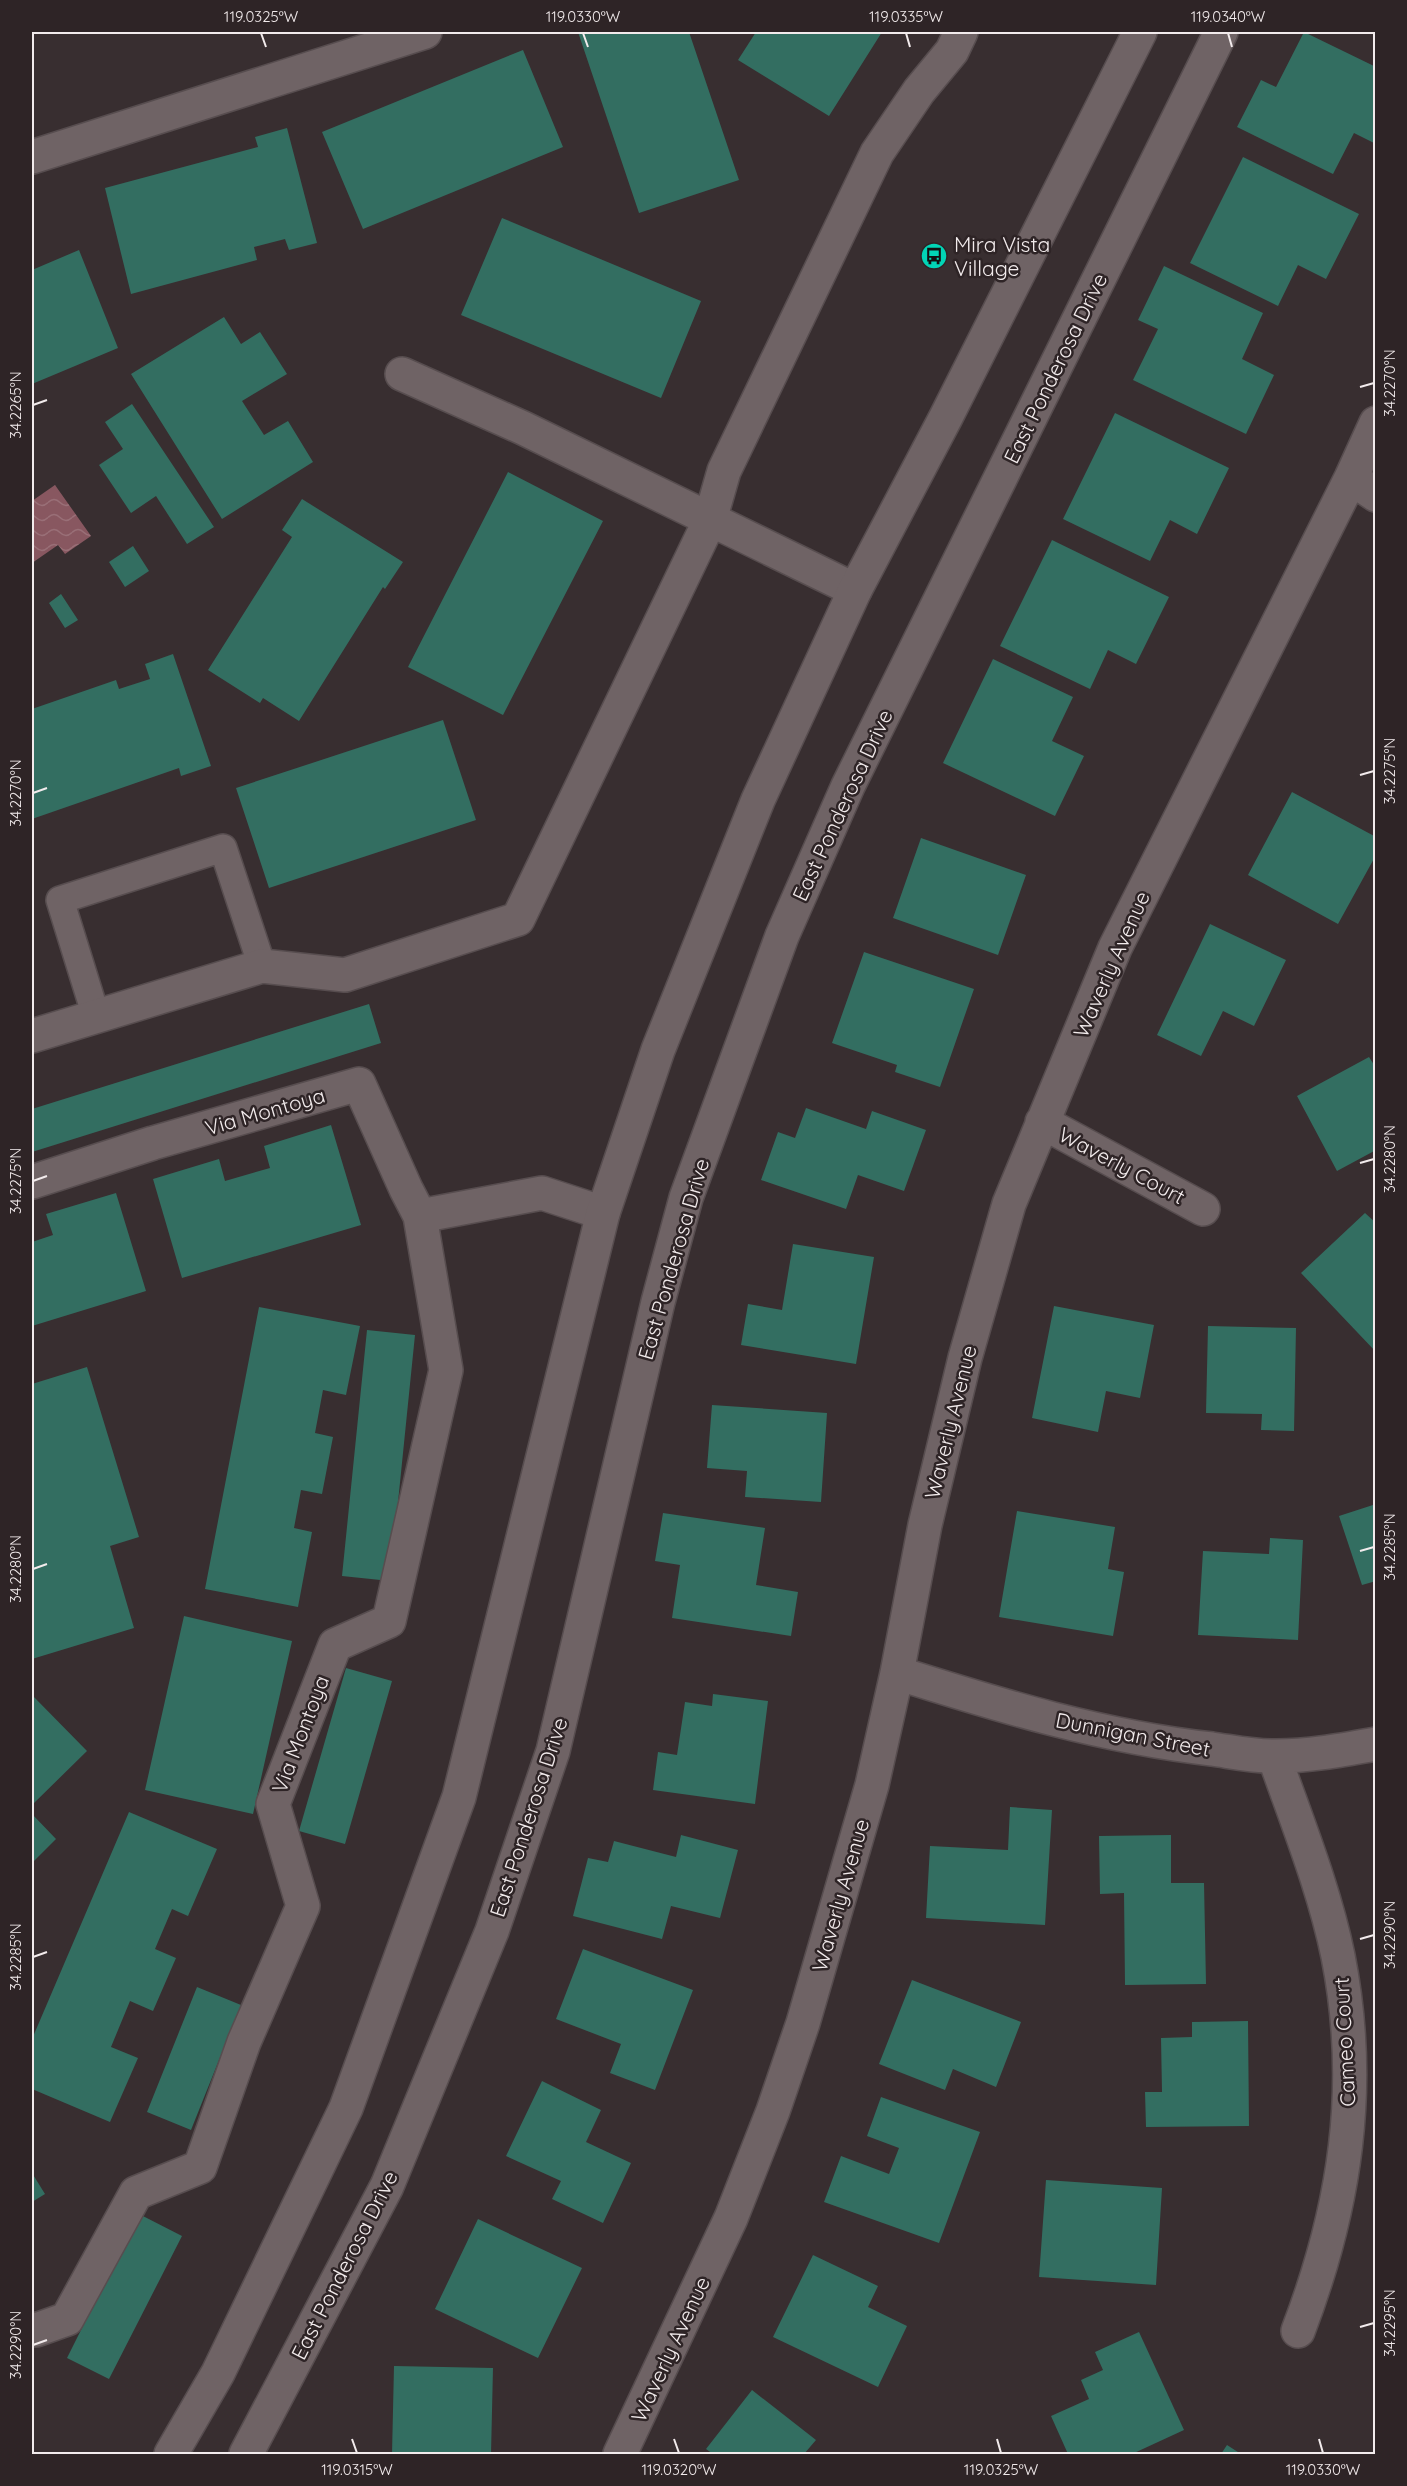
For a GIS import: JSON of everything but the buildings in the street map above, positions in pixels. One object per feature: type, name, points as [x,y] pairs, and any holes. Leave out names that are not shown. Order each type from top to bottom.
[{"type":"street","points":[[32,157],[425,32]]},
{"type":"street","points":[[32,1036],[262,966],[345,975],[518,918],[711,520],[724,471],[877,153],[919,91],[952,51],[961,32]]},
{"type":"street","points":[[171,2454],[218,2373],[346,2108],[459,1797],[603,1213],[658,1050],[758,800],[855,590],[952,407],[1140,32]]},
{"type":"street","name":"East Ponderosa Drive","points":[[246,2454],[387,2186],[492,1931],[553,1751],[658,1302],[686,1198],[782,936],[848,786],[1221,32]]},
{"type":"street","points":[[402,374],[523,428],[855,590]]},
{"type":"street","name":"Waverly Avenue","points":[[620,2454],[731,2218],[773,2110],[803,2023],[872,1785],[897,1673],[925,1525],[964,1358],[1009,1204],[1115,948],[1363,487],[1376,423]]},
{"type":"street","name":"Via Montoya","points":[[32,1182],[153,1143],[291,1105],[359,1083],[420,1216],[446,1370],[389,1621],[335,1646],[273,1804],[303,1906],[244,2042],[200,2167],[136,2193],[67,2319],[36,2330],[32,2329]]},
{"type":"street","name":"Waverly Court","points":[[1042,1122],[1203,1209]]},
{"type":"street","points":[[420,1216],[542,1193],[603,1213]]},
{"type":"street","name":"Dunnigan Street","points":[[897,1673],[991,1703],[1089,1729],[1185,1746],[1274,1756],[1329,1753],[1376,1744]]},
{"type":"street","name":"Cameo Court","points":[[1274,1756],[1321,1893],[1338,1957],[1347,2023],[1350,2078],[1346,2157],[1334,2222],[1315,2286],[1298,2331]]},
{"type":"lane","points":[[96,1016],[60,900],[224,848],[262,966]]},
{"type":"water","points":[[55,485],[91,536],[65,554],[58,545],[32,563],[32,501]]},
{"type":"place","name":"Mira Vista Village","points":[[934,256]]}]
